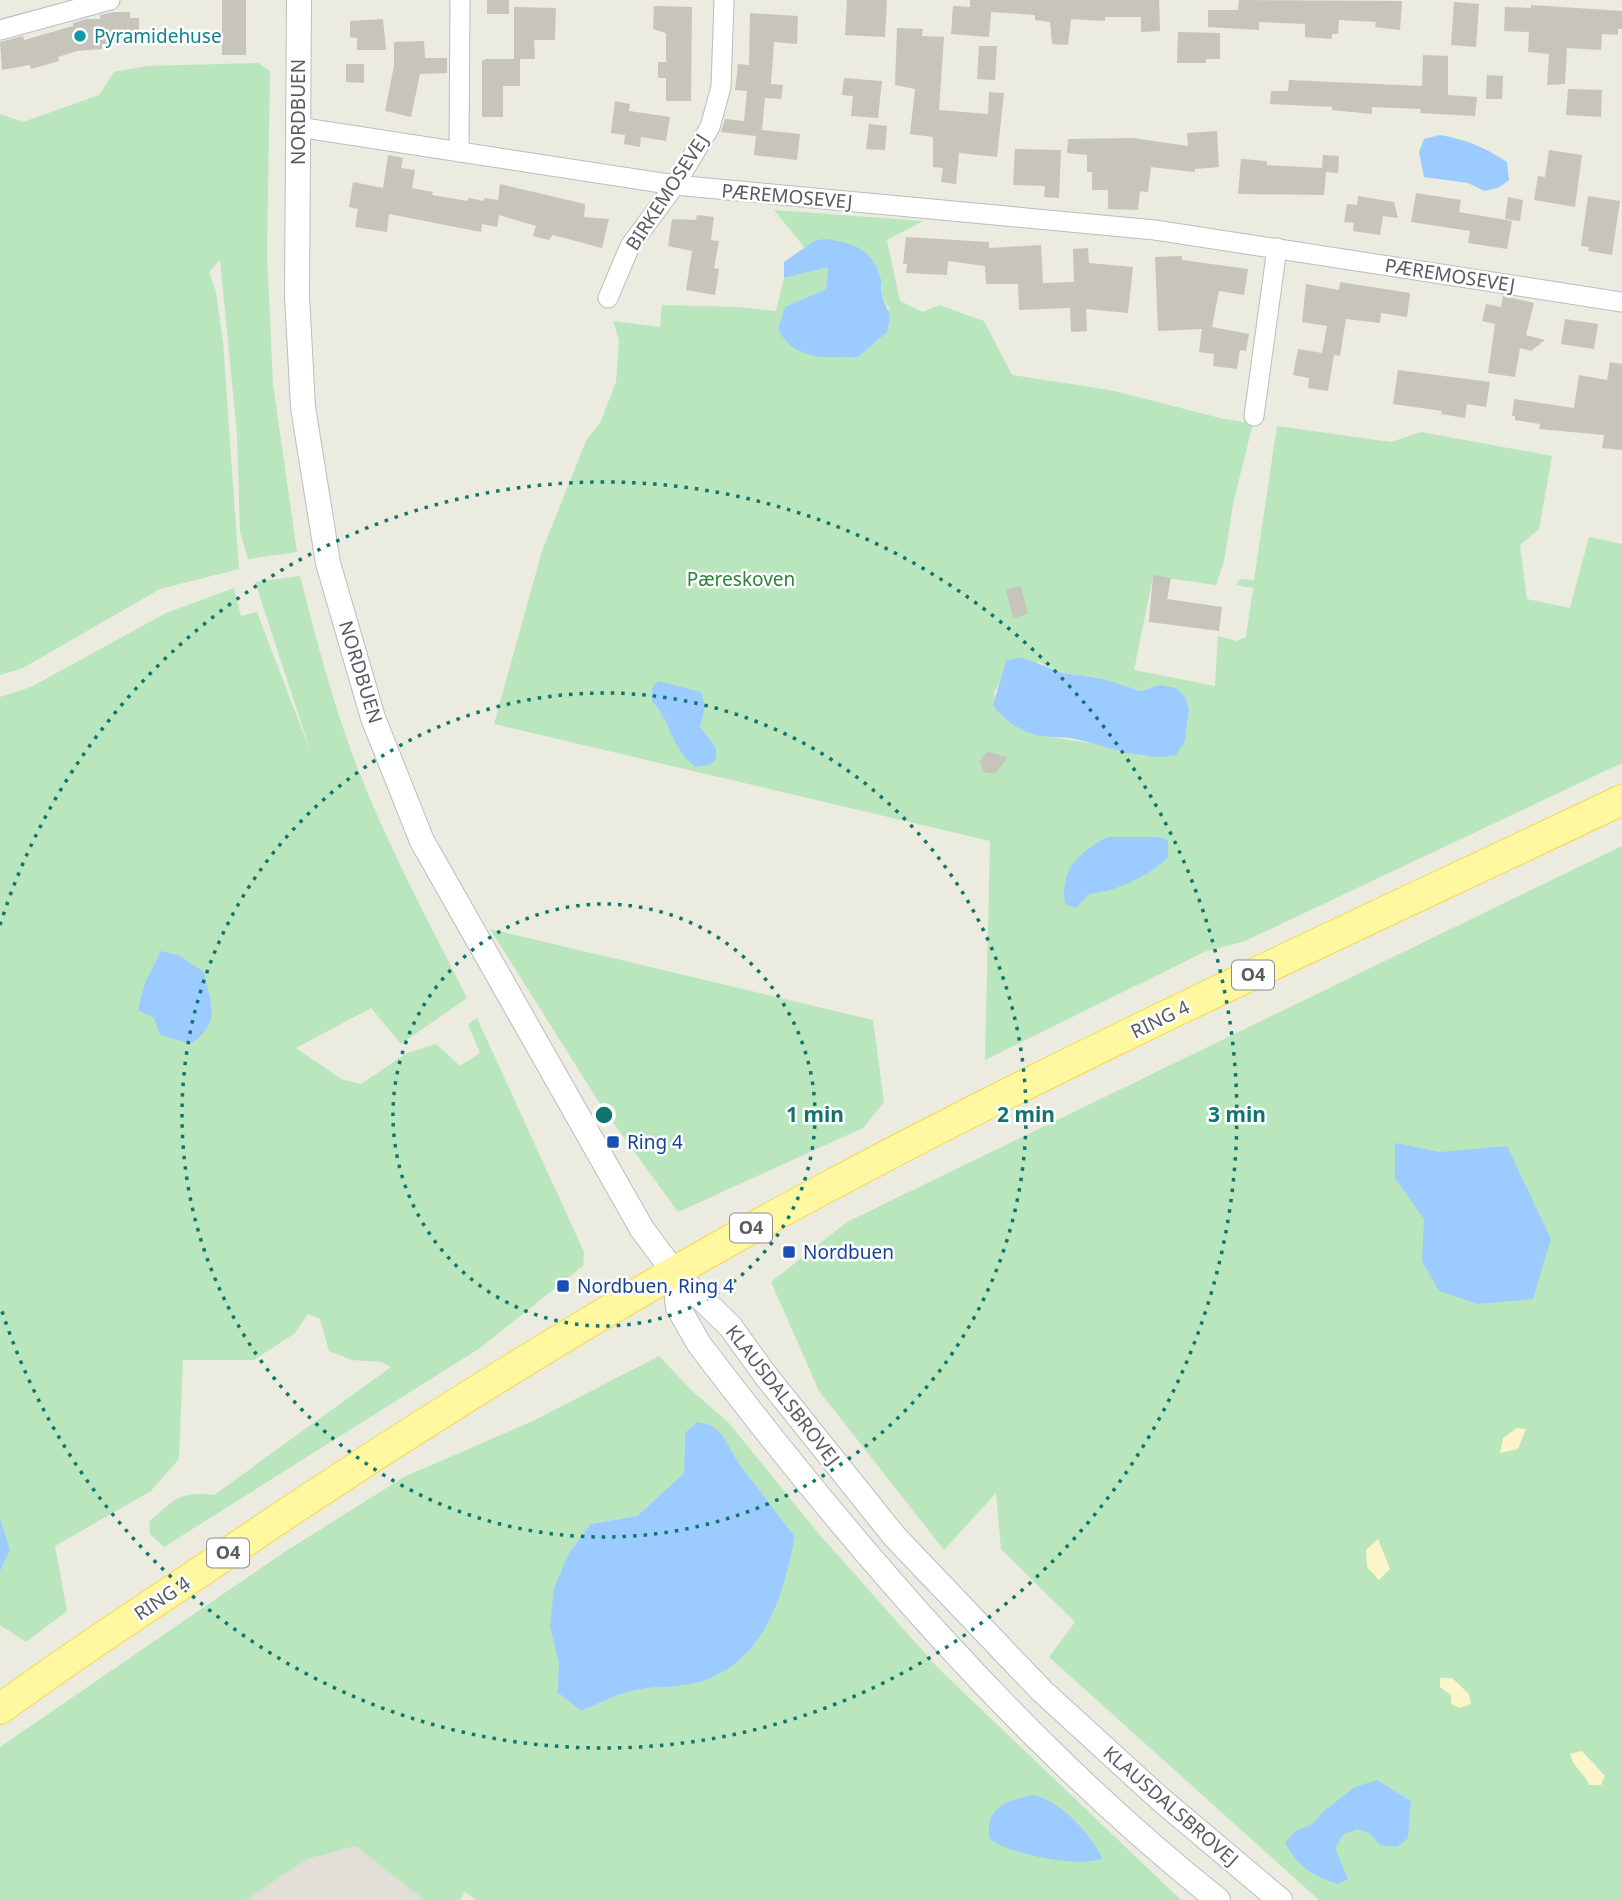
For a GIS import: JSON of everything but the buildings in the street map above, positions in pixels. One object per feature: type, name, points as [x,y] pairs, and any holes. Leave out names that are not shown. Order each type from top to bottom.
[{"type":"main road","name":"RING 4","points":[[0,1709],[301,1503],[494,1381],[674,1272],[887,1156],[1167,1016],[1622,800]]},
{"type":"street","points":[[0,30],[110,0]]},
{"type":"street","name":"NORDBUEN","points":[[299,0],[297,296],[303,407],[328,563],[373,718],[422,841],[642,1229],[674,1272]]},
{"type":"street","points":[[459,152],[460,0]]},
{"type":"street","name":"BIRKEMOSEVEJ","points":[[608,298],[630,246],[676,186],[699,150],[716,108],[724,54],[724,0]]},
{"type":"street","name":"PÆREMOSEVEJ","points":[[298,127],[676,186],[1155,230],[1622,302]]},
{"type":"street","points":[[1254,416],[1277,248]]},
{"type":"street","name":"KLAUSDALSBROVEJ","points":[[674,1272],[678,1307],[699,1344],[869,1556],[941,1637],[1120,1819],[1218,1900]]},
{"type":"street","name":"KLAUSDALSBROVEJ","points":[[674,1272],[730,1326],[766,1376],[895,1537],[1042,1691],[1159,1798],[1280,1900]]},
{"type":"shaded area","points":[[356,1846],[424,1900],[246,1900],[307,1859]]},
{"type":"green space","points":[[258,63],[270,71],[267,252],[273,384],[297,552],[248,559],[240,532],[237,434],[220,260],[209,272],[216,292],[223,342],[239,569],[160,589],[23,668],[0,675],[0,114],[23,122],[99,95],[114,72],[147,66]]},
{"type":"green space","name":"Pæreskoven","points":[[774,210],[923,221],[887,240],[900,301],[923,312],[939,305],[984,321],[1012,375],[1110,390],[1224,419],[1253,423],[1233,504],[1224,562],[1216,585],[1153,576],[1134,670],[1215,686],[1218,636],[1236,641],[1246,637],[1253,588],[1236,585],[1240,579],[1254,580],[1277,426],[1391,442],[1421,432],[1552,456],[1539,529],[1520,545],[1527,599],[1570,608],[1589,537],[1622,544],[1622,763],[1245,941],[1204,952],[985,1060],[990,841],[494,724],[542,551],[586,441],[601,421],[616,382],[619,340],[613,321],[660,327],[662,305],[776,311],[784,278],[828,266],[826,289],[890,310],[881,295],[882,284],[814,241],[805,248]],"holes":[[[1039,662],[1063,673],[1104,679],[1141,691],[1151,687],[1189,710],[1185,741],[1143,757],[1120,748],[1032,734],[1000,715],[994,693],[1002,677]]]},
{"type":"green space","points":[[300,576],[332,692],[367,792],[467,998],[401,1044],[371,1008],[296,1048],[341,1079],[361,1084],[407,1053],[436,1044],[460,1066],[480,1053],[468,1024],[477,1018],[584,1252],[583,1266],[480,1348],[164,1547],[150,1534],[149,1522],[165,1508],[185,1496],[214,1495],[391,1367],[382,1362],[352,1360],[329,1351],[320,1319],[308,1314],[295,1333],[254,1360],[183,1360],[179,1459],[151,1491],[55,1546],[67,1611],[26,1642],[0,1625],[0,697],[31,687],[166,613],[234,588],[241,616],[257,612],[312,756],[255,582]]},
{"type":"green space","points":[[1622,846],[1622,1900],[1319,1900],[1049,1657],[1075,1622],[1001,1549],[996,1493],[944,1550],[819,1391],[771,1282],[847,1222]]},
{"type":"green space","points":[[490,929],[873,1020],[884,1102],[863,1128],[678,1212],[602,1107]]},
{"type":"green space","points":[[659,1356],[691,1390],[728,1422],[819,1534],[938,1668],[1181,1900],[476,1900],[465,1892],[460,1900],[424,1900],[356,1846],[307,1859],[246,1900],[0,1900],[0,1747],[283,1553],[404,1477],[535,1420]],"holes":[[[685,1433],[723,1436],[738,1462],[795,1537],[785,1580],[769,1621],[758,1640],[727,1670],[688,1685],[631,1691],[581,1711],[557,1692],[559,1664],[591,1524],[637,1516],[684,1473]]]},
{"type":"sand","points":[[1517,1428],[1526,1429],[1518,1449],[1500,1453],[1503,1438]]},
{"type":"sand","points":[[1378,1539],[1390,1569],[1379,1580],[1367,1567],[1366,1550]]},
{"type":"sand","points":[[1440,1678],[1452,1678],[1469,1694],[1471,1704],[1460,1708],[1451,1704],[1451,1695],[1440,1687]]},
{"type":"sand","points":[[1582,1751],[1605,1776],[1601,1785],[1589,1785],[1574,1763],[1570,1754]]},
{"type":"water","points":[[1440,135],[1475,145],[1507,162],[1509,180],[1498,188],[1484,191],[1468,183],[1424,177],[1419,152],[1424,139]]},
{"type":"water","points":[[824,239],[853,245],[867,254],[881,280],[881,294],[889,316],[887,332],[858,357],[834,358],[802,352],[793,347],[778,329],[785,307],[826,289],[828,267],[784,278],[784,262],[814,241]]},
{"type":"water","points":[[1021,657],[1063,673],[1104,679],[1141,691],[1160,685],[1176,688],[1186,698],[1189,710],[1185,741],[1176,755],[1163,757],[1125,752],[1075,739],[1037,735],[1021,729],[993,705],[1006,661]]},
{"type":"water","points":[[658,681],[701,692],[705,706],[700,727],[716,748],[716,760],[709,765],[696,767],[688,761],[677,745],[652,701],[652,688]]},
{"type":"water","points":[[1108,837],[1158,837],[1168,840],[1168,858],[1131,882],[1089,894],[1076,908],[1065,904],[1066,881],[1074,863],[1088,849]]},
{"type":"water","points":[[161,951],[178,955],[204,972],[211,1004],[211,1020],[191,1044],[160,1035],[154,1018],[138,1010],[145,983]]},
{"type":"water","points":[[1395,1143],[1440,1152],[1507,1146],[1551,1239],[1533,1299],[1478,1304],[1439,1291],[1422,1261],[1424,1219],[1395,1178]]},
{"type":"water","points":[[697,1422],[711,1425],[723,1436],[738,1462],[795,1537],[778,1601],[758,1640],[727,1670],[697,1683],[631,1691],[581,1711],[557,1692],[559,1664],[550,1626],[554,1588],[569,1553],[591,1524],[637,1516],[684,1473],[685,1433]]},
{"type":"water","points":[[0,1518],[10,1550],[0,1571]]},
{"type":"water","points":[[1377,1780],[1411,1801],[1408,1838],[1397,1847],[1380,1845],[1369,1833],[1357,1829],[1343,1835],[1335,1848],[1348,1879],[1338,1884],[1307,1870],[1285,1843],[1294,1832],[1314,1823],[1324,1811],[1355,1787]]},
{"type":"water","points":[[1035,1795],[1055,1805],[1074,1820],[1102,1858],[1092,1861],[1062,1861],[1028,1855],[990,1839],[990,1819],[994,1812],[1007,1802]]},
{"type":"place","name":"Pyramidehuse","points":[[80,36]]},
{"type":"place","name":"Ring 4","points":[[613,1142]]},
{"type":"place","name":"Nordbuen","points":[[789,1252]]},
{"type":"place","name":"Nordbuen, Ring 4","points":[[563,1286]]}]
